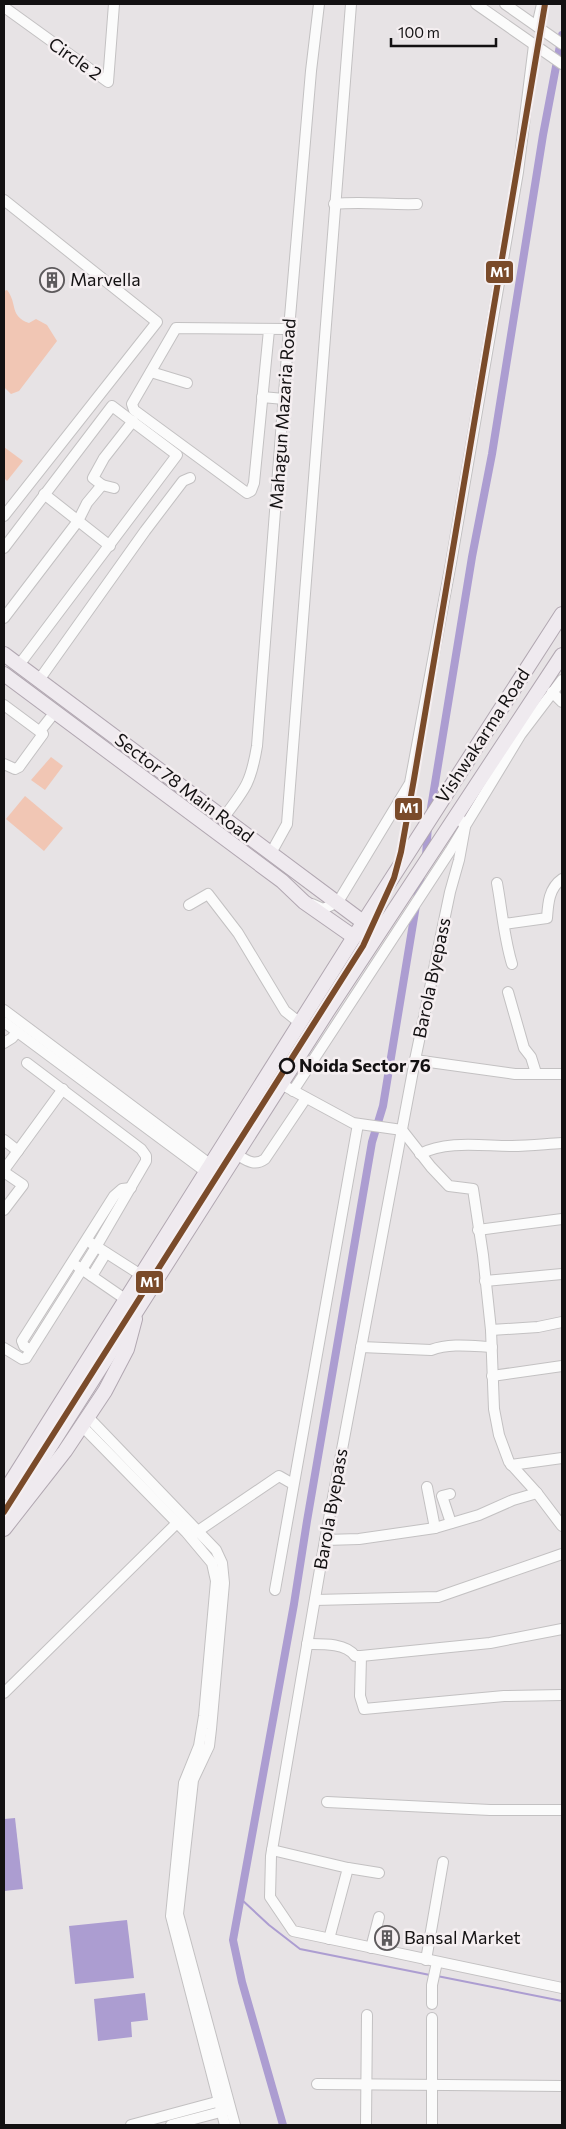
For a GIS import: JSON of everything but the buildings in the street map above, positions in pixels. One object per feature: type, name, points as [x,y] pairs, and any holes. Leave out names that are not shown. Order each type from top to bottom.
[{"type":"main road","name":"Vishwakarma Road","points":[[4,1519],[126,1299],[384,889],[562,614]]},
{"type":"main road","name":"Sector 78 Main Road","points":[[4,654],[363,922]]},
{"type":"main road","name":"Vishwakarma Road","points":[[4,1493],[140,1304],[236,1154],[287,1088],[400,901],[523,714],[548,688],[562,655]]},
{"type":"main road","points":[[524,673],[522,684],[525,689],[533,691],[548,688]]},
{"type":"main road","name":"Sector 78 Main Road","points":[[4,674],[282,881],[304,902],[354,937]]},
{"type":"main road","points":[[507,699],[514,694],[522,697],[523,714]]},
{"type":"main road","points":[[132,769],[128,760],[133,756],[142,756]]},
{"type":"main road","points":[[4,1529],[66,1451],[105,1391],[127,1349],[140,1304]]},
{"type":"street","name":"Circle 2","points":[[4,7],[108,82],[114,4]]},
{"type":"street","name":"Mahagun Mazaria Road","points":[[224,817],[248,783],[252,773],[257,746],[289,329],[311,71],[319,4]]},
{"type":"street","points":[[272,853],[287,824],[351,4]]},
{"type":"street","points":[[476,4],[562,64]]},
{"type":"street","points":[[505,4],[562,44]]},
{"type":"street","points":[[538,27],[542,4]]},
{"type":"street","points":[[304,902],[323,909],[338,902],[410,783],[451,563],[518,172],[535,45]]},
{"type":"street","points":[[4,200],[157,322],[4,516]]},
{"type":"street","points":[[334,204],[362,202],[378,205],[417,204]]},
{"type":"street","points":[[269,330],[254,483],[251,491],[247,493],[134,410],[132,404],[176,328],[289,329]]},
{"type":"street","points":[[151,372],[187,383]]},
{"type":"street","points":[[262,397],[284,399]]},
{"type":"street","points":[[4,548],[112,406],[178,455],[19,666]]},
{"type":"street","points":[[114,488],[102,485],[93,478],[104,458],[133,421]]},
{"type":"street","points":[[39,680],[145,531],[184,481],[190,478]]},
{"type":"street","points":[[4,618],[78,521],[87,503],[102,485]]},
{"type":"street","points":[[44,494],[110,546]]},
{"type":"street","points":[[562,680],[548,688],[450,851],[392,939],[287,1088],[353,1123],[400,1130],[450,1186],[473,1189],[491,1330],[494,1409],[499,1435],[511,1465],[562,1526]]},
{"type":"street","points":[[548,688],[562,702]]},
{"type":"street","points":[[4,705],[42,734],[19,767],[15,769],[4,764]]},
{"type":"street","points":[[40,731],[56,712]]},
{"type":"street","points":[[457,814],[465,827]]},
{"type":"street","name":"Barola Byepass","points":[[465,827],[400,1130],[325,1540],[272,1850],[270,1897],[293,1931],[426,1960],[436,1965],[562,1988]]},
{"type":"street","points":[[504,924],[546,918],[548,897],[562,879]]},
{"type":"street","points":[[497,883],[506,944],[512,964]]},
{"type":"street","points":[[189,905],[208,894],[238,933],[285,1010],[300,1023]]},
{"type":"street","points":[[508,992],[524,1048],[530,1057],[536,1073]]},
{"type":"street","points":[[4,1010],[67,1069],[105,1091]]},
{"type":"street","points":[[4,1022],[17,1032],[35,1040],[208,1168]]},
{"type":"street","points":[[4,1043],[17,1032]]},
{"type":"street","points":[[415,1060],[515,1074],[562,1074]]},
{"type":"street","points":[[4,1348],[22,1359],[26,1358],[82,1270],[146,1161],[144,1153],[60,1086],[27,1063]]},
{"type":"street","points":[[4,1210],[23,1185],[4,1171],[60,1086],[67,1069]]},
{"type":"street","points":[[236,1154],[252,1163],[259,1163],[265,1159],[306,1098]]},
{"type":"street","points":[[275,1590],[358,1124]]},
{"type":"street","points":[[4,1140],[18,1151]]},
{"type":"street","points":[[420,1154],[430,1148],[457,1145],[513,1146],[562,1143]]},
{"type":"street","points":[[31,1350],[24,1346],[22,1340],[118,1192],[122,1189],[130,1188]]},
{"type":"street","points":[[478,1230],[562,1219]]},
{"type":"street","points":[[86,1240],[141,1275]]},
{"type":"street","points":[[92,1276],[106,1253]]},
{"type":"street","points":[[71,1263],[126,1299]]},
{"type":"street","points":[[485,1282],[562,1274]]},
{"type":"street","points":[[491,1330],[538,1327],[562,1322]]},
{"type":"street","points":[[361,1348],[431,1350],[439,1346],[492,1347]]},
{"type":"street","points":[[492,1376],[562,1366]]},
{"type":"street","points":[[85,1422],[193,1534]]},
{"type":"street","points":[[85,1422],[177,1524],[216,1550],[222,1563],[224,1583],[209,1746],[194,1780],[178,1914],[224,2100],[226,2111],[225,2125]]},
{"type":"street","points":[[511,1465],[562,1458]]},
{"type":"street","points":[[193,1534],[279,1476],[293,1484]]},
{"type":"street","points":[[427,1487],[435,1528]]},
{"type":"street","points":[[325,1540],[359,1538],[435,1528],[479,1515],[513,1500],[536,1493]]},
{"type":"street","points":[[450,1494],[442,1496],[450,1523]]},
{"type":"street","points":[[4,1693],[177,1524]]},
{"type":"street","points":[[315,1600],[438,1597],[562,1554]]},
{"type":"street","points":[[307,1644],[346,1648],[352,1651],[355,1656],[361,1656],[490,1643],[562,1629]]},
{"type":"street","points":[[361,1656],[360,1696],[364,1709],[504,1696],[562,1695]]},
{"type":"street","points":[[327,1802],[490,1810],[562,1810]]},
{"type":"street","points":[[272,1850],[348,1868],[379,1873]]},
{"type":"street","points":[[426,1960],[443,1862]]},
{"type":"street","points":[[329,1939],[348,1868]]},
{"type":"street","points":[[371,1948],[379,1917]]},
{"type":"street","points":[[432,2004],[432,1985],[436,1965]]},
{"type":"street","points":[[366,2125],[367,2015]]},
{"type":"street","points":[[432,2018],[432,2125]]},
{"type":"street","points":[[317,2084],[562,2086]]},
{"type":"street","points":[[131,2125],[224,2100]]},
{"type":"street","points":[[171,2125],[226,2111]]},
{"type":"street","points":[[226,2111],[235,2125]]},
{"type":"shaded area","points":[[7,290],[19,317],[29,323],[36,319],[47,325],[57,341],[19,391],[11,394],[4,387],[4,291]]},
{"type":"shaded area","points":[[4,447],[23,461],[7,481],[4,478]]},
{"type":"shaded area","points":[[51,757],[63,766],[45,790],[31,780]]},
{"type":"shaded area","points":[[25,796],[63,828],[44,851],[6,819]]},
{"type":"shaded area","points":[[15,1818],[23,1889],[4,1891],[4,1819]]},
{"type":"shaded area","points":[[127,1920],[134,1978],[75,1984],[69,1926]]},
{"type":"shaded area","points":[[145,1993],[148,2020],[131,2022],[132,2037],[98,2041],[94,1999]]},
{"type":"waterway","points":[[430,814],[472,557],[492,454],[543,135],[562,35]]},
{"type":"waterway","points":[[426,856],[428,825]]},
{"type":"waterway","points":[[283,2125],[242,1982],[233,1940],[294,1604],[372,1142],[383,1106],[421,875]]},
{"type":"waterway","points":[[241,1899],[269,1925],[300,1949],[430,1975]]},
{"type":"waterway","points":[[437,1976],[562,2001]]},
{"type":"transit line","name":"M1","points":[[4,1512],[363,946],[394,878],[401,852],[414,779],[545,4]]},
{"type":"place","name":"Marvella","points":[[52,280]]},
{"type":"place","name":"Noida Sector 76","points":[[287,1066]]},
{"type":"place","name":"Bansal Market","points":[[387,1938]]}]
